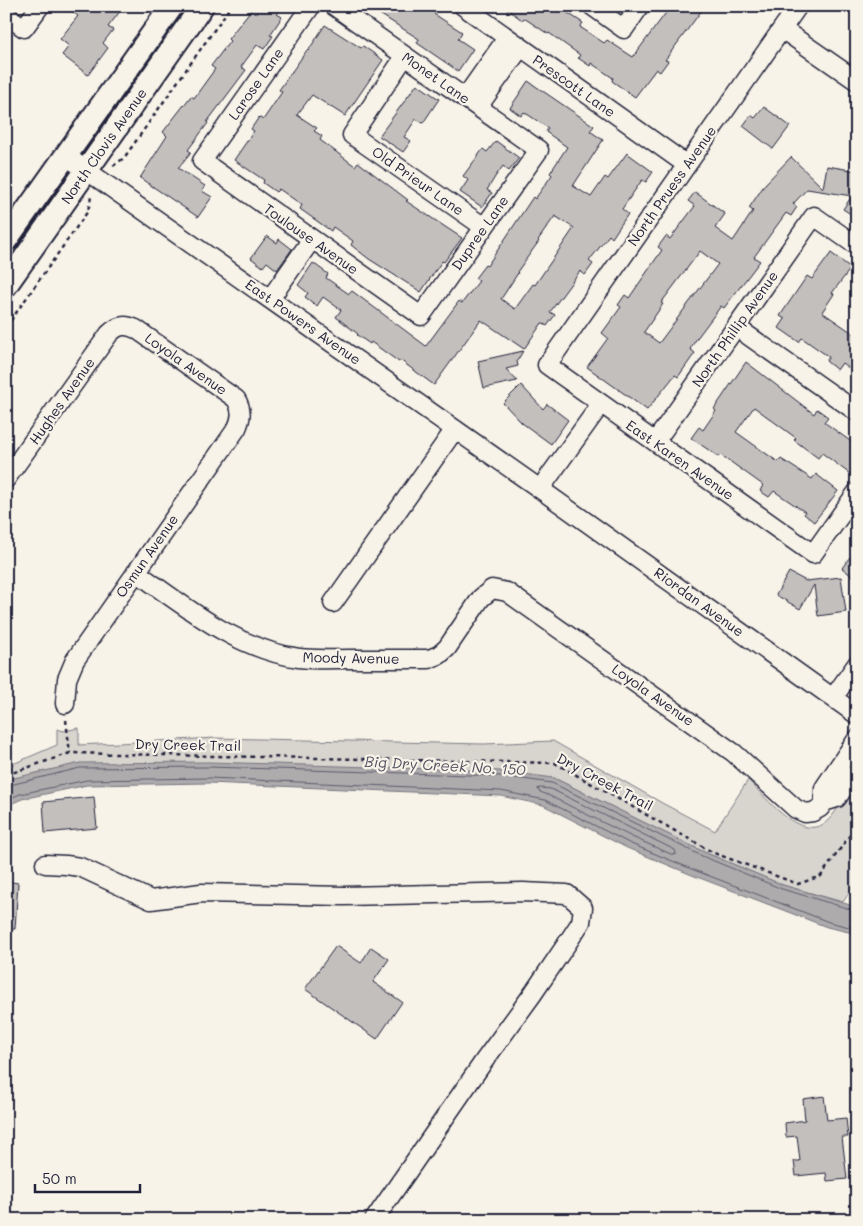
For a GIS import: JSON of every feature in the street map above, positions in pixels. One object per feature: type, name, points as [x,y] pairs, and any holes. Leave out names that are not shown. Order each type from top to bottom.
[{"type":"main road","name":"North Clovis Avenue","points":[[6,285],[202,6]]},
{"type":"main road","name":"North Clovis Avenue","points":[[6,240],[167,8]]},
{"type":"street","points":[[6,15],[24,28],[40,6]]},
{"type":"street","name":"Larose Lane","points":[[202,161],[311,6]]},
{"type":"street","name":"Monet Lane","points":[[334,6],[539,150]]},
{"type":"street","name":"Prescott Lane","points":[[463,6],[687,165]]},
{"type":"street","points":[[592,6],[624,29],[640,6]]},
{"type":"street","name":"North Pruess Avenue","points":[[546,365],[798,6]]},
{"type":"street","points":[[782,28],[857,81]]},
{"type":"street","points":[[472,103],[514,43]]},
{"type":"street","name":"Old Prieur Lane","points":[[405,56],[352,135],[484,227]]},
{"type":"street","name":"Dupree Lane","points":[[421,316],[539,150]]},
{"type":"street","name":"East Powers Avenue","points":[[66,156],[540,489]]},
{"type":"street","name":"Toulouse Avenue","points":[[202,161],[421,316]]},
{"type":"street","name":"North Phillip Avenue","points":[[655,442],[814,216],[857,246]]},
{"type":"street","points":[[270,299],[312,239]]},
{"type":"street","name":"Loyola Avenue","points":[[121,325],[129,325],[136,328],[236,399],[241,413]]},
{"type":"street","name":"Hughes Avenue","points":[[6,479],[109,334],[121,325]]},
{"type":"street","points":[[736,327],[857,412]]},
{"type":"street","name":"East Karen Avenue","points":[[546,365],[814,554],[857,492]]},
{"type":"street","points":[[540,489],[601,404]]},
{"type":"street","name":"Osmun Avenue","points":[[65,704],[67,679],[75,660],[237,428],[241,413]]},
{"type":"street","points":[[333,603],[455,429]]},
{"type":"street","name":"Riordan Avenue","points":[[540,489],[857,714]]},
{"type":"street","name":"Moody Avenue","points":[[136,572],[211,624],[254,646],[279,654],[319,659],[428,659],[439,655],[447,648],[481,598],[492,589]]},
{"type":"street","name":"Loyola Avenue","points":[[492,589],[506,592],[719,742],[750,766],[796,809],[805,813],[820,808],[824,802],[824,788],[850,773]]},
{"type":"street","points":[[833,698],[857,664]]},
{"type":"street","points":[[850,773],[843,759],[857,739]]},
{"type":"street","points":[[45,864],[66,864],[80,867],[151,900],[201,893],[344,896],[523,892],[567,894],[583,908],[581,922],[374,1220]]},
{"type":"path","points":[[114,165],[124,158],[231,6]]},
{"type":"path","points":[[6,327],[88,211],[90,199]]},
{"type":"path","points":[[65,704],[70,753]]},
{"type":"path","name":"Dry Creek Trail","points":[[6,776],[70,753],[554,763],[714,853],[798,884],[821,876],[857,825]]},
{"type":"shaded area","points":[[79,728],[79,745],[215,738],[484,744],[553,741],[715,831],[748,780],[787,818],[799,825],[810,827],[821,825],[832,816],[846,795],[857,786],[857,881],[843,902],[783,885],[704,852],[554,778],[14,778],[6,782],[6,767],[57,745],[57,729],[64,731]]},
{"type":"water","points":[[209,762],[501,771],[554,778],[704,852],[783,885],[857,907],[857,934],[827,927],[692,875],[627,848],[543,805],[501,796],[209,783],[87,785],[22,799],[6,806],[6,782],[14,778],[80,763]]},
{"type":"building","points":[[65,6],[124,6],[108,27],[113,30],[103,43],[108,48],[88,75],[62,55],[69,46],[60,39],[78,16]]},
{"type":"building","points":[[254,6],[283,6],[277,14],[282,17],[270,35],[273,36],[264,49],[257,45],[241,67],[246,70],[207,122],[188,150],[191,152],[178,168],[205,186],[202,191],[212,197],[198,217],[140,178],[167,136],[163,132],[191,96],[194,98],[215,69],[211,66],[230,41],[228,39]]},
{"type":"building","points":[[367,6],[426,6],[434,14],[462,32],[458,39],[473,49],[458,71],[417,43],[419,39]]},
{"type":"building","points":[[503,6],[557,6],[583,23],[580,27],[604,43],[607,40],[633,57],[671,6],[705,6],[665,60],[668,61],[660,72],[656,69],[635,97],[612,81],[613,78],[591,63],[590,66],[578,58],[580,55],[549,33],[524,18],[522,20]]},
{"type":"building","points":[[325,25],[361,48],[363,46],[383,60],[345,116],[312,95],[297,115],[317,128],[314,131],[322,136],[320,140],[355,166],[358,162],[408,200],[406,201],[462,238],[444,262],[442,261],[421,292],[369,259],[351,245],[353,241],[333,227],[331,231],[300,209],[302,205],[279,189],[276,192],[263,183],[264,180],[234,160],[254,131],[251,129],[259,117],[263,120],[282,92],[279,90]]},
{"type":"building","points":[[528,81],[594,126],[590,131],[603,140],[573,186],[591,197],[605,177],[608,179],[627,153],[653,172],[646,182],[642,180],[622,209],[628,214],[612,238],[609,235],[589,261],[593,264],[585,275],[580,271],[550,312],[555,315],[547,326],[542,323],[524,349],[481,320],[434,385],[400,360],[399,362],[371,342],[370,344],[357,335],[336,317],[341,310],[323,297],[317,306],[305,297],[308,293],[298,285],[313,263],[328,274],[326,278],[349,294],[352,291],[426,346],[459,301],[462,303],[479,281],[475,278],[485,265],[487,266],[533,197],[535,199],[552,175],[550,173],[567,147],[546,132],[548,128],[524,112],[521,116],[510,108]],"holes":[[[555,216],[574,228],[535,285],[533,284],[515,309],[501,299]]]},
{"type":"building","points":[[417,84],[439,99],[423,123],[416,119],[404,137],[411,141],[403,152],[379,136]]},
{"type":"building","points":[[764,107],[790,126],[773,149],[743,126],[751,115],[755,118]]},
{"type":"building","points":[[496,141],[519,158],[509,171],[503,166],[487,190],[492,193],[482,207],[460,192],[468,180],[463,176],[483,149],[487,152]]},
{"type":"building","points":[[791,157],[823,188],[827,166],[857,171],[857,218],[843,209],[852,196],[807,189],[793,204],[797,207],[791,216],[786,213],[754,257],[760,261],[724,308],[721,306],[697,338],[690,349],[695,353],[678,377],[675,375],[647,410],[587,367],[608,338],[602,333],[621,307],[618,305],[625,295],[629,298],[662,250],[658,247],[666,236],[670,239],[695,206],[688,201],[695,192],[725,214],[715,228],[733,241],[753,211],[749,208],[765,184]],"holes":[[[700,251],[718,264],[659,343],[644,332],[663,304],[661,303]]]},
{"type":"building","points":[[267,236],[277,243],[279,239],[292,249],[277,270],[267,262],[263,267],[251,258]]},
{"type":"building","points":[[831,253],[851,268],[832,293],[834,294],[822,312],[857,336],[857,374],[842,363],[837,370],[826,361],[829,357],[802,338],[799,342],[779,328],[785,319],[780,316],[807,276],[812,279]]},
{"type":"building","points":[[523,351],[517,361],[518,366],[506,369],[517,381],[484,388],[478,361]]},
{"type":"building","points":[[746,362],[814,414],[817,409],[828,417],[824,422],[857,446],[857,466],[850,474],[822,453],[818,458],[794,440],[796,438],[754,407],[736,432],[778,462],[781,459],[812,479],[816,474],[838,491],[814,522],[804,514],[805,512],[774,491],[769,497],[760,491],[763,485],[721,455],[719,457],[691,438],[699,427],[703,430],[716,411],[714,409]]},
{"type":"building","points":[[521,385],[543,409],[547,404],[568,420],[551,444],[522,423],[503,403]]},
{"type":"building","points":[[850,557],[857,562],[857,580],[842,568]]},
{"type":"building","points":[[789,572],[806,581],[841,577],[846,612],[818,616],[814,585],[800,609],[776,595]]},
{"type":"building","points":[[94,797],[97,828],[45,833],[43,802]]},
{"type":"building","points":[[6,881],[18,883],[15,929],[6,929]]},
{"type":"building","points":[[336,946],[361,963],[371,947],[389,959],[373,982],[402,1002],[377,1039],[305,989]]},
{"type":"building","points":[[824,1096],[827,1120],[846,1118],[848,1137],[842,1137],[847,1179],[827,1181],[826,1173],[796,1176],[794,1161],[800,1161],[797,1136],[786,1137],[785,1123],[805,1120],[803,1099]]},
{"type":"water label","name":"Big Dry Creek No. 150","points":[[445,766]]}]
